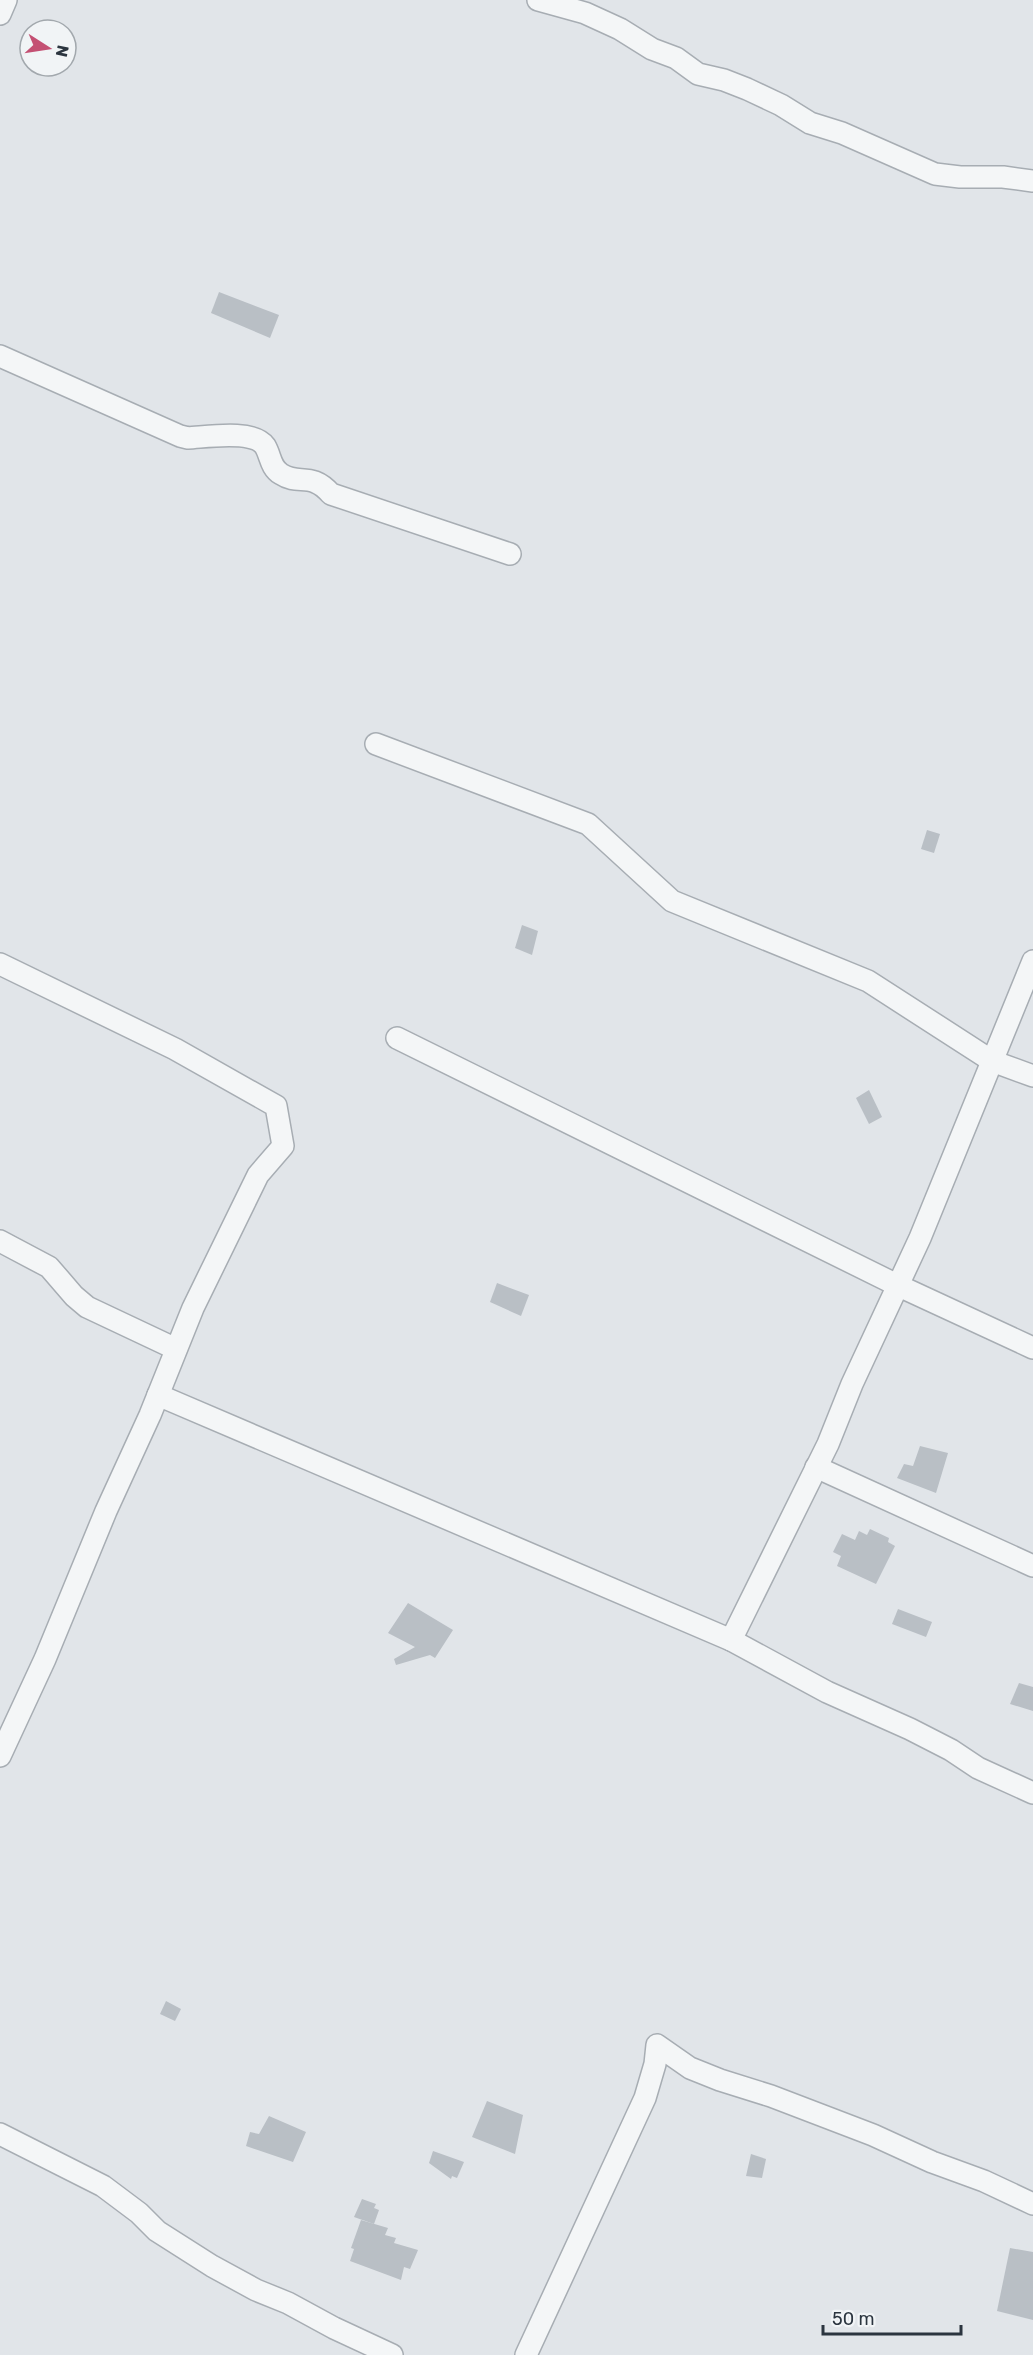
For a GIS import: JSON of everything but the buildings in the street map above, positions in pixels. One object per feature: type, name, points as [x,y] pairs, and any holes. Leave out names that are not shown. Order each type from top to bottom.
[{"type":"street","points":[[0,14],[6,0]]},
{"type":"street","points":[[538,0],[585,14],[620,29],[652,49],[676,58],[698,74],[739,86],[782,105],[810,123],[842,133],[935,174],[960,177],[1003,177],[1033,181]]},
{"type":"street","points":[[0,356],[180,436],[188,438],[242,436],[258,440],[264,446],[273,467],[281,475],[318,482],[331,494],[510,554]]},
{"type":"street","points":[[376,744],[588,824],[672,901],[868,981],[992,1061],[1033,1076]]},
{"type":"street","points":[[731,1640],[816,1467],[920,1238],[1033,961]]},
{"type":"street","points":[[0,964],[175,1049],[276,1106],[283,1146],[258,1176],[193,1308],[45,1659],[0,1756]]},
{"type":"street","points":[[397,1038],[897,1285],[1033,1348]]},
{"type":"street","points":[[0,1240],[49,1268],[87,1307],[176,1350]]},
{"type":"street","points":[[158,1395],[731,1640],[827,1692],[910,1729],[951,1750],[978,1768],[1033,1792]]},
{"type":"street","points":[[816,1467],[1033,1566]]},
{"type":"street","points":[[526,2355],[645,2098],[655,2064],[657,2045],[690,2068],[873,2135],[1033,2204]]},
{"type":"street","points":[[0,2134],[103,2186],[157,2231],[212,2266],[256,2290],[288,2303],[392,2355]]}]
